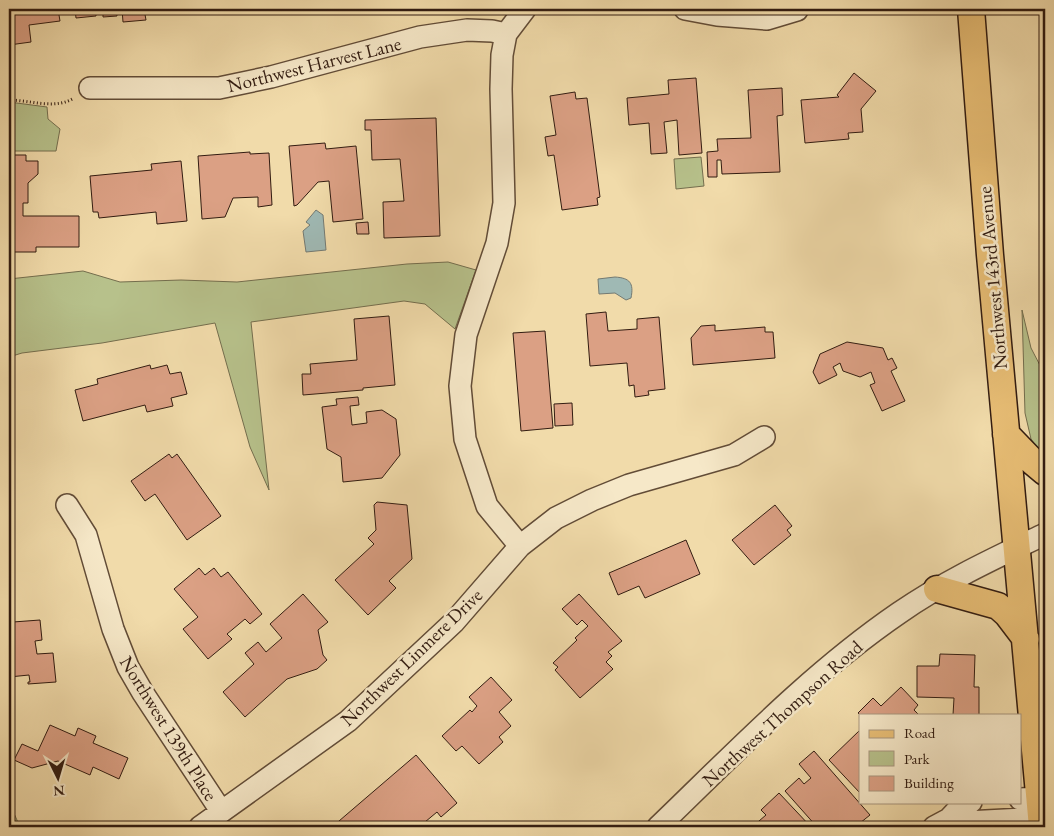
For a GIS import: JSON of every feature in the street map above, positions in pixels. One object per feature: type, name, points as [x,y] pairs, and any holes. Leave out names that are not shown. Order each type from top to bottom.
[{"type":"main road","name":"Northwest 143rd Avenue","points":[[971,9],[990,255],[1026,640],[1036,810]]},
{"type":"main road","points":[[1006,434],[1045,472]]},
{"type":"main road","points":[[937,589],[998,606],[1007,614],[1026,640]]},
{"type":"street","points":[[520,546],[487,506],[465,439],[460,386],[466,335],[497,243],[504,203],[502,56],[506,34],[525,9]]},
{"type":"street","points":[[685,9],[717,15],[767,19],[797,10]]},
{"type":"street","name":"Northwest Harvest Lane","points":[[90,88],[219,88],[271,77],[420,37],[467,30],[492,31],[506,34]]},
{"type":"street","name":"Northwest Linmere Drive","points":[[200,827],[348,720],[454,622],[520,546],[556,518],[592,500],[629,485],[734,456],[764,437]]},
{"type":"street","name":"Northwest 139th Place","points":[[67,505],[86,535],[113,629],[128,667],[143,693],[221,811]]},
{"type":"street","name":"Northwest Thompson Road","points":[[658,827],[821,673],[898,613],[988,561],[1045,534]]},
{"type":"street","points":[[941,823],[963,804]]},
{"type":"street","points":[[941,823],[967,822],[1036,810]]},
{"type":"path","points":[[9,100],[36,103],[66,103],[90,88]]},
{"type":"green space","points":[[9,102],[47,107],[48,119],[60,129],[56,151],[9,151]]},
{"type":"green space","points":[[701,157],[704,186],[676,189],[674,159]]},
{"type":"green space","points":[[448,262],[476,270],[455,329],[425,304],[404,301],[251,322],[269,490],[250,447],[215,323],[102,343],[22,353],[9,357],[9,279],[83,271],[120,282],[181,280],[237,282],[407,264]]},
{"type":"green space","points":[[1022,310],[1031,348],[1045,375],[1045,459],[1031,439],[1025,413]]},
{"type":"green space","points":[[9,802],[20,827],[9,827]]},
{"type":"water","points":[[316,210],[323,215],[326,250],[306,252],[303,231],[310,225],[306,222]]},
{"type":"water","points":[[615,277],[630,282],[632,289],[631,298],[626,300],[615,293],[599,294],[598,279]]},
{"type":"building","points":[[9,9],[58,9],[60,21],[29,25],[31,42],[9,45]]},
{"type":"building","points":[[75,9],[116,9],[117,16],[103,17],[103,11],[96,12],[96,16],[76,18]]},
{"type":"building","points":[[122,9],[144,9],[146,20],[123,22]]},
{"type":"building","points":[[180,9],[219,9],[219,12],[180,13]]},
{"type":"building","points":[[854,73],[876,91],[861,109],[863,132],[848,133],[849,139],[805,143],[801,100],[839,97],[837,95]]},
{"type":"building","points":[[696,78],[702,153],[679,155],[677,120],[664,122],[667,153],[651,154],[649,123],[629,125],[627,98],[669,94],[668,80]]},
{"type":"building","points":[[782,88],[783,115],[777,116],[780,172],[722,174],[721,160],[717,160],[717,177],[708,177],[707,152],[718,151],[717,139],[751,138],[748,90]]},
{"type":"building","points":[[575,92],[576,99],[587,98],[600,197],[597,198],[598,205],[562,210],[554,155],[548,156],[545,137],[556,135],[550,96]]},
{"type":"building","points":[[436,118],[440,236],[384,238],[383,202],[404,201],[400,159],[372,160],[371,130],[365,130],[365,120]]},
{"type":"building","points":[[325,143],[326,149],[356,146],[363,219],[333,222],[329,181],[318,182],[294,206],[289,146]]},
{"type":"building","points":[[250,152],[250,154],[269,153],[272,205],[258,207],[258,197],[233,198],[225,217],[202,219],[198,156]]},
{"type":"building","points":[[12,155],[26,155],[26,161],[38,161],[38,174],[28,183],[28,203],[23,203],[23,216],[79,216],[79,247],[36,247],[36,252],[9,252],[9,169],[12,169]]},
{"type":"building","points":[[181,161],[187,221],[157,224],[156,212],[99,218],[98,212],[93,212],[90,176],[152,170],[151,164]]},
{"type":"building","points":[[368,222],[369,234],[357,234],[356,223]]},
{"type":"building","points":[[606,312],[608,331],[637,329],[637,319],[659,317],[665,389],[648,391],[649,395],[635,397],[634,385],[629,386],[627,363],[590,366],[586,314]]},
{"type":"building","points":[[389,316],[395,385],[363,388],[363,390],[303,395],[302,374],[311,374],[310,364],[357,360],[354,319]]},
{"type":"building","points":[[715,325],[715,331],[765,327],[765,332],[773,332],[775,358],[693,365],[691,338],[701,326]]},
{"type":"building","points":[[545,331],[553,428],[521,431],[513,333]]},
{"type":"building","points":[[847,342],[883,348],[888,360],[892,358],[897,368],[891,371],[905,401],[882,411],[870,385],[875,383],[871,372],[860,377],[843,371],[840,363],[833,367],[837,375],[819,384],[813,372],[820,354]]},
{"type":"building","points":[[150,365],[151,369],[167,365],[170,374],[181,372],[187,394],[171,398],[173,406],[147,412],[145,405],[83,421],[75,390],[98,384],[97,379]]},
{"type":"building","points":[[358,397],[359,405],[350,406],[352,425],[367,423],[366,412],[382,410],[396,419],[400,455],[382,478],[343,482],[341,457],[327,449],[322,407],[337,405],[336,399]]},
{"type":"building","points":[[572,403],[573,425],[555,426],[554,404]]},
{"type":"building","points":[[169,454],[172,458],[177,454],[221,516],[187,540],[155,494],[145,501],[131,481]]},
{"type":"building","points":[[377,502],[407,505],[412,559],[389,581],[396,588],[368,615],[335,580],[374,544],[368,538],[376,530],[374,505]]},
{"type":"building","points":[[775,505],[792,526],[787,530],[791,535],[754,565],[732,540]]},
{"type":"building","points":[[686,540],[700,574],[645,598],[639,586],[618,595],[609,573]]},
{"type":"building","points":[[199,568],[205,575],[214,568],[221,577],[228,572],[262,614],[250,624],[245,619],[227,634],[232,639],[208,659],[183,629],[198,617],[174,589]]},
{"type":"building","points":[[9,583],[13,622],[40,620],[42,640],[35,641],[37,654],[53,653],[56,682],[28,684],[30,682],[29,675],[9,677]]},
{"type":"building","points":[[303,594],[328,622],[318,630],[323,655],[327,660],[317,669],[287,679],[245,717],[223,692],[254,664],[245,653],[258,642],[266,652],[282,638],[270,624]]},
{"type":"building","points":[[579,594],[622,641],[608,652],[612,656],[606,662],[613,669],[580,698],[555,670],[558,667],[553,663],[577,640],[575,638],[588,626],[582,620],[577,625],[562,609]]},
{"type":"building","points":[[940,654],[975,655],[974,687],[979,687],[979,714],[953,714],[954,698],[917,697],[917,666],[939,666]]},
{"type":"building","points":[[491,677],[512,700],[499,712],[511,726],[499,737],[503,742],[479,764],[462,746],[456,751],[442,736],[470,710],[472,712],[477,706],[469,697]]},
{"type":"building","points":[[901,687],[918,705],[914,710],[918,714],[858,713],[873,698],[881,706]]},
{"type":"building","points":[[50,725],[75,736],[78,728],[96,736],[93,743],[128,758],[119,779],[93,767],[90,775],[58,761],[32,768],[14,760],[22,744],[38,751]]},
{"type":"building","points":[[859,731],[859,792],[829,760]]},
{"type":"building","points":[[814,751],[870,815],[855,827],[839,827],[835,822],[829,827],[817,827],[785,791],[799,778],[804,784],[811,778],[799,764]]},
{"type":"building","points":[[416,755],[457,803],[441,817],[437,812],[419,827],[332,827]]},
{"type":"building","points":[[779,793],[811,827],[752,827],[766,815],[761,810]]}]
